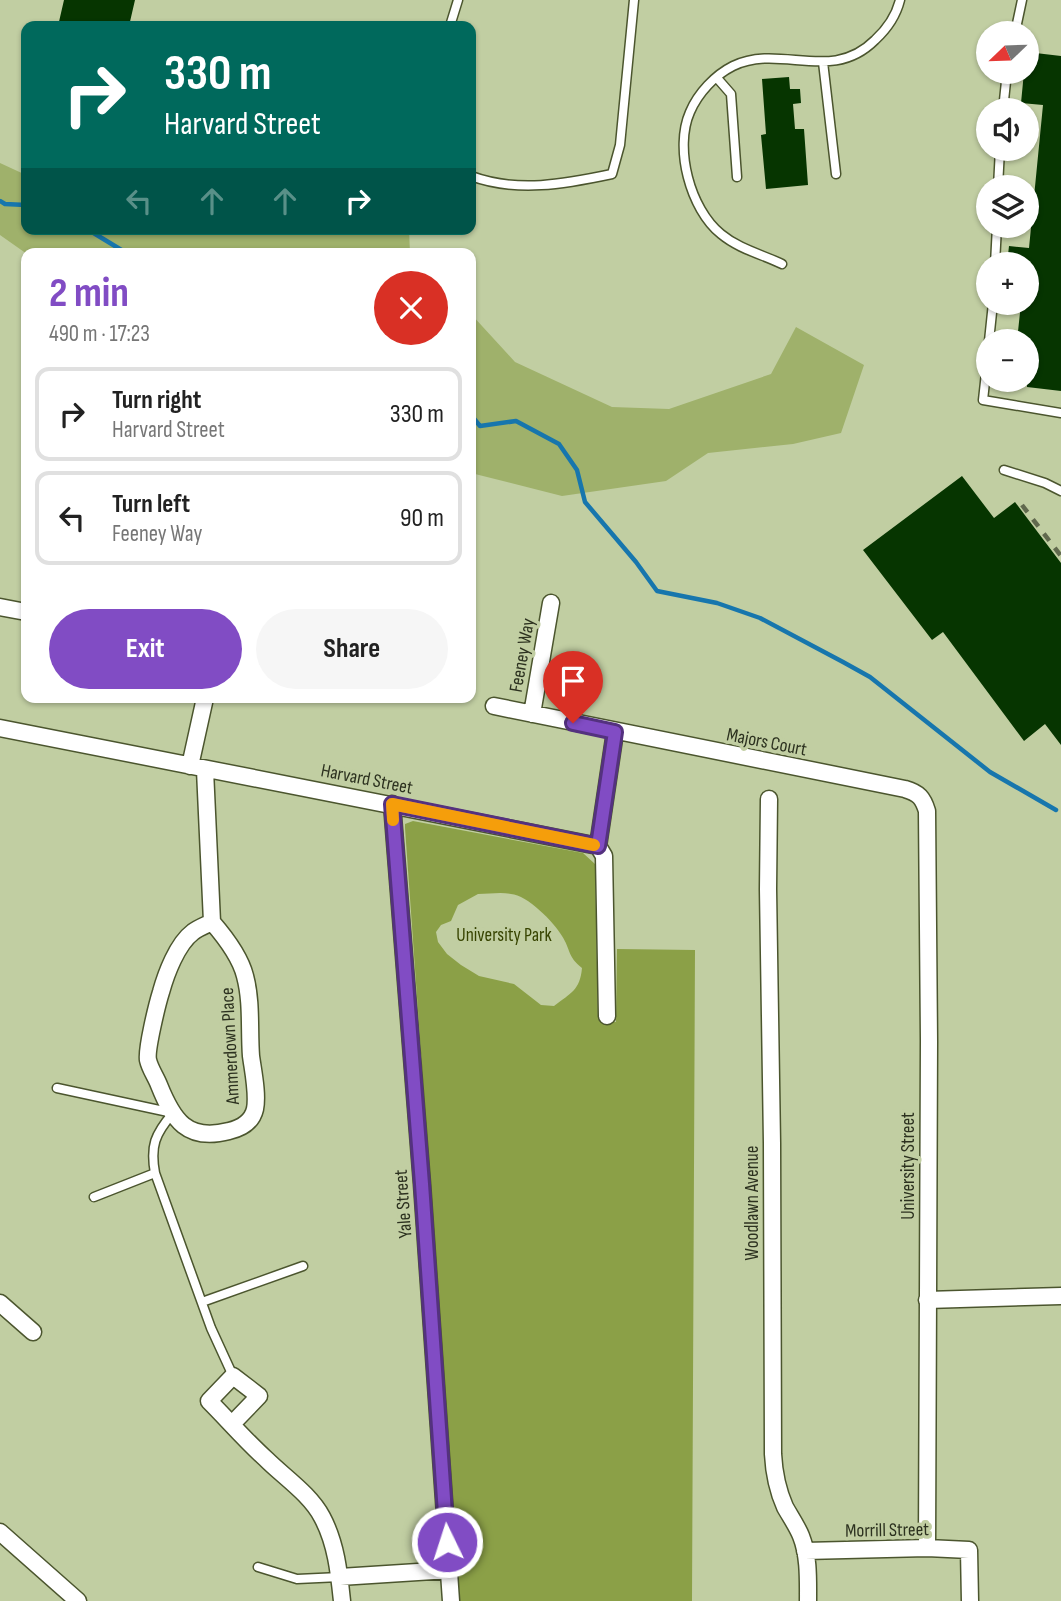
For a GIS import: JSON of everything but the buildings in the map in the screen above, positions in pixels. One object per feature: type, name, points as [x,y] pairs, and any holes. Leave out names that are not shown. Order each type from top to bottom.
[{"type":"street","name":"Feeney Way","points":[[532,715],[551,603]]},
{"type":"street","points":[[0,607],[21,611]]},
{"type":"street","points":[[204,703],[197,768],[212,922]]},
{"type":"street","name":"Feeney Way","points":[[494,706],[615,732]]},
{"type":"street","name":"Harvard Street","points":[[0,728],[598,846]]},
{"type":"street","points":[[607,1016],[604,856],[598,846],[615,732]]},
{"type":"street","name":"Majors Court","points":[[615,732],[912,791]]},
{"type":"street","name":"University Street","points":[[912,791],[924,800],[927,811],[927,1548]]},
{"type":"street","name":"Woodlawn Avenue","points":[[769,799],[773,1454],[778,1489],[802,1537],[808,1601]]},
{"type":"street","name":"Yale Street","points":[[392,804],[451,1601]]},
{"type":"street","name":"Ammerdown Place","points":[[212,922],[225,937],[245,975],[256,1107],[250,1122],[236,1130],[201,1134],[184,1127],[166,1103],[148,1058],[152,1029],[166,974],[192,932],[212,922]]},
{"type":"street","points":[[927,1300],[1061,1296]]},
{"type":"street","points":[[0,1303],[33,1332]]},
{"type":"street","points":[[232,1424],[259,1396],[233,1376],[209,1401],[321,1514],[331,1537],[342,1601]]},
{"type":"street","points":[[0,1532],[78,1601]]},
{"type":"street","name":"Morrill Street","points":[[805,1551],[927,1548],[969,1550],[970,1601]]},
{"type":"street","points":[[340,1577],[449,1570]]},
{"type":"lane","points":[[452,21],[458,0]]},
{"type":"lane","points":[[476,178],[517,186],[546,185],[612,174],[620,145],[634,0]]},
{"type":"lane","points":[[782,264],[742,248],[719,233],[702,213],[691,190],[685,165],[684,139],[690,112],[705,87],[732,66],[765,58],[836,61],[867,48],[890,23],[900,0]]},
{"type":"lane","points":[[1018,21],[1022,0]]},
{"type":"lane","points":[[823,62],[836,174]]},
{"type":"lane","points":[[717,78],[731,94],[737,177]]},
{"type":"lane","points":[[984,392],[983,400],[1061,413]]},
{"type":"lane","points":[[1004,470],[1061,491]]},
{"type":"lane","points":[[57,1088],[173,1113],[161,1127],[154,1142],[155,1173],[211,1328],[233,1376]]},
{"type":"lane","points":[[94,1197],[155,1173]]},
{"type":"lane","points":[[202,1302],[303,1266]]},
{"type":"lane","points":[[258,1567],[297,1579],[340,1577]]},
{"type":"green space","points":[[0,163],[21,173],[21,235],[409,235],[410,248],[21,250],[0,235]]},
{"type":"green space","points":[[476,319],[515,362],[612,407],[669,409],[771,374],[796,327],[864,365],[841,433],[793,444],[708,453],[666,481],[562,496],[476,474]]},
{"type":"green space","name":"University Park","points":[[413,821],[583,853],[595,864],[598,1020],[616,1022],[617,949],[695,950],[692,1601],[460,1601],[405,824]],"holes":[[[507,893],[517,896],[525,899],[547,917],[562,936],[571,956],[582,968],[577,986],[570,994],[554,1006],[541,1005],[514,984],[479,976],[447,954],[438,942],[436,932],[441,925],[451,921],[458,905],[478,894]]]},
{"type":"waterway","points":[[0,201],[21,205]]},
{"type":"waterway","points":[[97,235],[118,248]]},
{"type":"waterway","points":[[476,421],[480,426],[516,421],[559,444],[577,470],[585,502],[657,591],[717,603],[760,618],[843,662],[870,677],[990,772],[1056,810]]},
{"type":"railway","points":[[1022,505],[1061,556]]},
{"type":"slow traffic","points":[[393,820],[392,804],[594,845]]},
{"type":"route","points":[[447,1542],[392,804],[598,846],[615,732],[573,723]]}]
